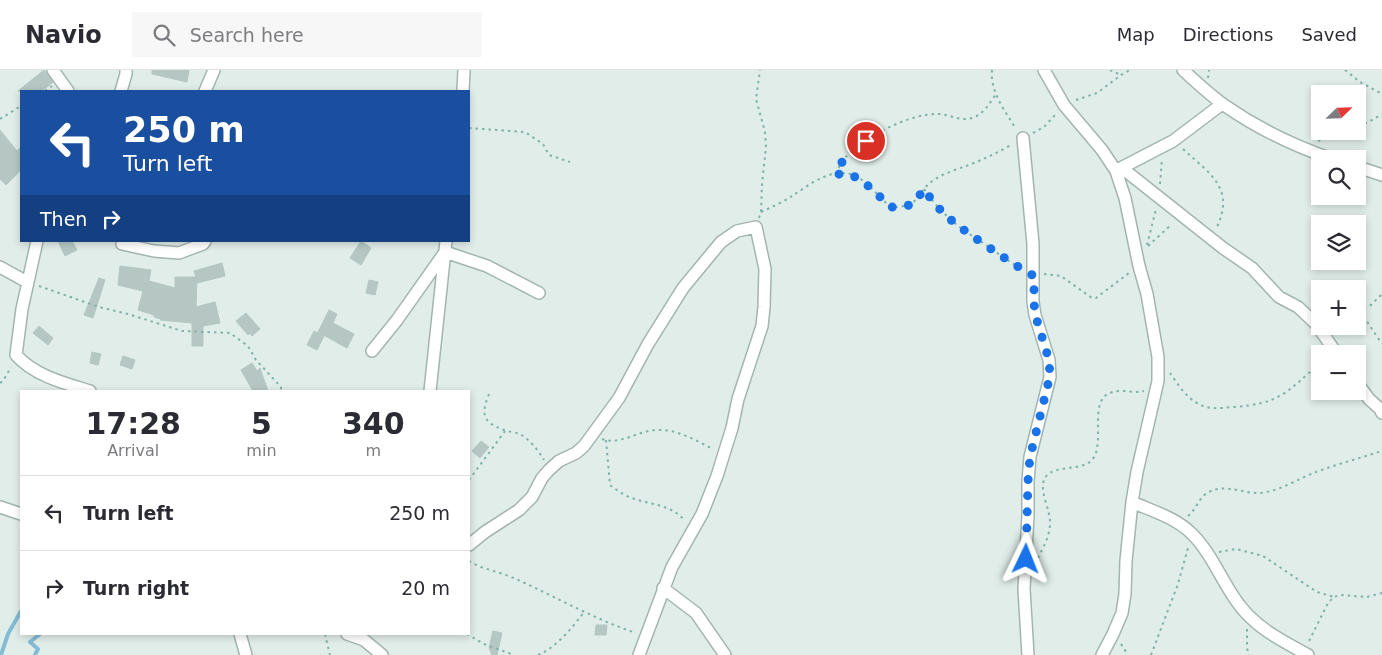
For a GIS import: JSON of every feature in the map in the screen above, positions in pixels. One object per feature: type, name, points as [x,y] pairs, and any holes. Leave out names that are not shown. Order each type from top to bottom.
[{"type":"street","points":[[53,70],[67,90]]},
{"type":"street","points":[[124,90],[126,70]]},
{"type":"street","points":[[205,90],[214,70]]},
{"type":"street","points":[[463,90],[464,70]]},
{"type":"street","points":[[1044,70],[1064,105],[1119,170],[1252,268],[1280,297],[1298,307],[1316,324],[1331,345]]},
{"type":"street","points":[[1183,70],[1222,104],[1251,123],[1311,150]]},
{"type":"street","points":[[1119,170],[1173,141],[1222,104]]},
{"type":"street","points":[[1023,138],[1033,244],[1035,314],[1049,360],[1050,376],[1030,457],[1028,481],[1024,589],[1028,655]]},
{"type":"street","points":[[1102,655],[1122,613],[1136,472],[1158,381],[1158,357],[1147,294],[1139,266],[1119,170]]},
{"type":"street","points":[[1366,170],[1382,175]]},
{"type":"street","points":[[470,544],[519,510],[532,497],[542,478],[549,470],[559,461],[576,453],[593,435],[619,398],[648,344],[683,288],[721,242],[737,232],[756,227],[765,268],[762,326],[740,391],[717,476],[702,514],[672,567],[639,655]]},
{"type":"street","points":[[37,242],[22,309],[16,355],[24,364],[53,380],[87,390]]},
{"type":"street","points":[[122,244],[154,251],[179,253],[204,242]]},
{"type":"street","points":[[446,246],[539,293]]},
{"type":"street","points":[[372,351],[397,320],[446,246]]},
{"type":"street","points":[[430,390],[446,246]]},
{"type":"street","points":[[0,267],[27,282]]},
{"type":"street","points":[[1366,394],[1382,413]]},
{"type":"street","points":[[1132,502],[1176,521],[1191,533],[1250,617],[1277,637],[1306,654]]},
{"type":"street","points":[[0,507],[20,514]]},
{"type":"street","points":[[663,588],[696,613],[725,655]]},
{"type":"street","points":[[240,635],[246,655]]},
{"type":"street","points":[[350,635],[364,640],[382,655]]},
{"type":"path","points":[[756,227],[761,212],[766,146],[765,132],[756,99],[760,70]]},
{"type":"path","points":[[992,70],[991,80],[996,94],[1023,138]]},
{"type":"path","points":[[1110,70],[1121,75]]},
{"type":"path","points":[[761,212],[791,197],[813,181],[836,174],[852,175],[866,184],[891,207],[902,207],[915,202],[924,189],[934,180],[990,157],[1044,127],[1064,105],[1097,93],[1130,70]]},
{"type":"path","points":[[1344,70],[1360,82],[1382,94]]},
{"type":"path","points":[[836,174],[842,161],[855,148],[901,121],[918,115],[940,113],[966,120],[974,118],[985,111],[996,94]]},
{"type":"path","points":[[0,118],[20,107]]},
{"type":"path","points":[[1366,123],[1382,114]]},
{"type":"path","points":[[470,128],[525,132],[543,144],[549,155],[570,162]]},
{"type":"path","points":[[1305,148],[1322,140]]},
{"type":"path","points":[[1173,141],[1212,175],[1221,189],[1223,208],[1220,222],[1212,239]]},
{"type":"path","points":[[1162,148],[1158,197],[1147,247],[1181,215]]},
{"type":"path","points":[[924,189],[934,204],[949,219],[998,255],[1034,276],[1044,274],[1061,276],[1092,298],[1096,298],[1139,266]]},
{"type":"path","points":[[27,282],[182,331],[230,333],[248,346],[256,360],[282,387],[280,390]]},
{"type":"path","points":[[1366,307],[1382,294]]},
{"type":"path","points":[[1366,321],[1382,344]]},
{"type":"path","points":[[0,383],[3,381],[16,355]]},
{"type":"path","points":[[1158,357],[1187,394],[1197,404],[1208,408],[1254,406],[1273,400],[1290,391],[1311,371]]},
{"type":"path","points":[[1037,561],[1050,532],[1050,517],[1043,485],[1046,476],[1052,472],[1081,466],[1091,461],[1097,449],[1100,404],[1107,394],[1116,391],[1142,392],[1158,381]]},
{"type":"path","points":[[489,394],[483,409],[485,417],[493,425],[505,431],[517,433],[528,440],[539,452],[549,470]]},
{"type":"path","points":[[593,435],[606,440],[616,441],[644,431],[661,429],[679,434],[724,454]]},
{"type":"path","points":[[470,479],[505,431]]},
{"type":"path","points":[[606,440],[610,485],[628,496],[680,514],[691,534]]},
{"type":"path","points":[[1176,521],[1191,514],[1200,500],[1218,489],[1235,488],[1252,494],[1268,492],[1316,472],[1382,451]]},
{"type":"path","points":[[1151,655],[1178,584],[1191,533]]},
{"type":"path","points":[[1207,554],[1236,549],[1263,556],[1316,592],[1334,597]]},
{"type":"path","points":[[470,561],[514,578],[614,626],[645,636]]},
{"type":"path","points":[[1306,654],[1320,617],[1334,597],[1340,595],[1367,598],[1382,594]]},
{"type":"path","points":[[538,655],[545,652],[564,636],[584,612]]},
{"type":"path","points":[[1249,655],[1246,635],[1250,617]]},
{"type":"path","points":[[325,635],[330,655]]},
{"type":"path","points":[[469,635],[484,644],[514,655]]},
{"type":"building","points":[[44,70],[53,82],[42,90],[18,91]]},
{"type":"building","points":[[152,70],[189,70],[187,82],[152,74]]},
{"type":"building","points":[[0,130],[17,151],[20,148],[20,171],[6,185],[0,179]]},
{"type":"building","points":[[58,242],[73,242],[77,250],[65,256]]},
{"type":"building","points":[[360,242],[371,248],[361,265],[350,258]]},
{"type":"building","points":[[222,263],[225,276],[197,283],[197,281],[196,307],[215,302],[220,323],[203,326],[203,346],[192,346],[192,323],[160,320],[154,317],[154,315],[138,310],[143,291],[118,285],[120,266],[151,270],[149,281],[175,288],[175,277],[196,277],[194,271]]},
{"type":"building","points":[[99,278],[105,280],[93,318],[84,315]]},
{"type":"building","points":[[369,280],[378,282],[375,295],[366,293]]},
{"type":"building","points":[[329,310],[337,314],[333,323],[354,334],[347,348],[318,332]]},
{"type":"building","points":[[246,313],[260,329],[252,336],[250,333],[248,335],[236,321]]},
{"type":"building","points":[[39,326],[53,338],[48,345],[33,333]]},
{"type":"building","points":[[314,331],[324,336],[317,350],[307,345]]},
{"type":"building","points":[[92,352],[101,354],[98,365],[90,363]]},
{"type":"building","points":[[123,356],[135,360],[132,369],[120,365]]},
{"type":"building","points":[[252,363],[257,371],[260,368],[268,390],[252,390],[241,370]]},
{"type":"building","points":[[481,441],[489,447],[480,458],[472,451]]},
{"type":"building","points":[[596,625],[607,625],[606,635],[595,635]]},
{"type":"building","points":[[493,631],[502,633],[497,655],[492,655],[489,648]]},
{"type":"waterway","points":[[1,655],[8,634],[20,613]]},
{"type":"waterway","points":[[35,655],[38,649],[30,642],[39,635]]},
{"type":"route","points":[[866,141],[855,148],[842,161],[836,174],[852,175],[866,184],[880,199],[891,207],[902,207],[915,202],[924,189],[934,204],[965,232],[985,244],[998,255],[1034,276],[1035,314],[1049,360],[1050,376],[1046,399],[1034,436],[1030,457],[1026,559]]}]
